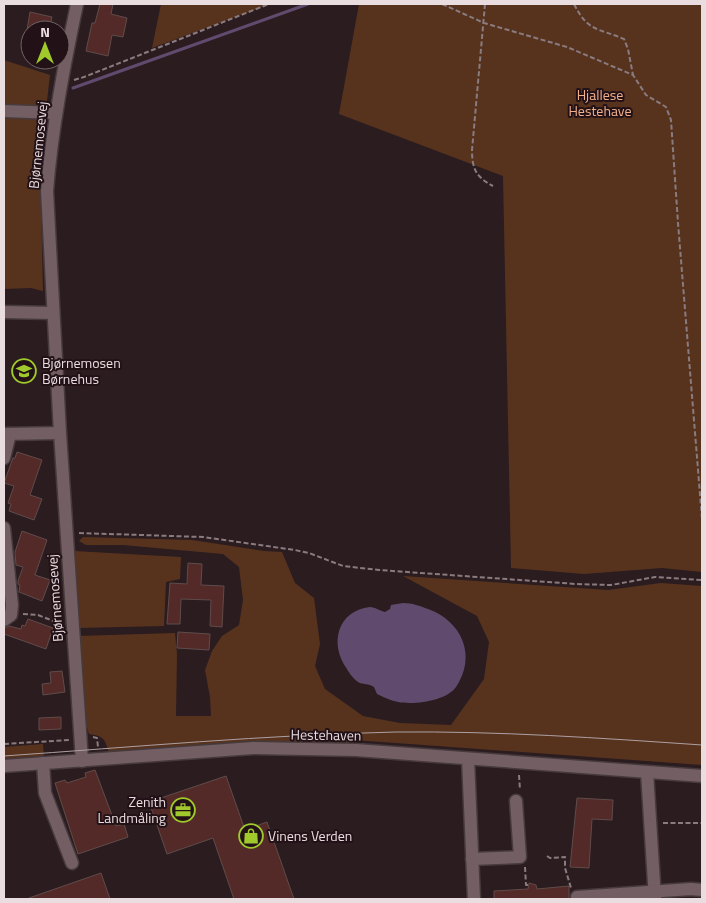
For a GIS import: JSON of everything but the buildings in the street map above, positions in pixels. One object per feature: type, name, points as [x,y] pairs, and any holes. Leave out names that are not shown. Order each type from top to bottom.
[{"type":"street","name":"Bjørnemosevej","points":[[76,4],[55,113],[47,191],[66,533],[82,761]]},
{"type":"street","points":[[4,111],[55,113]]},
{"type":"street","points":[[4,312],[53,313]]},
{"type":"street","points":[[4,458],[7,434],[60,433]]},
{"type":"street","points":[[4,528],[12,605],[7,618]]},
{"type":"street","name":"Hestehaven","points":[[4,766],[253,748],[356,750],[702,776]]},
{"type":"street","points":[[468,759],[474,899]]},
{"type":"street","points":[[43,763],[45,793],[72,863]]},
{"type":"street","points":[[647,772],[655,896]]},
{"type":"street","points":[[472,859],[520,858],[516,801]]},
{"type":"street","points":[[577,897],[655,896],[691,889],[702,890]]},
{"type":"path","points":[[61,83],[84,77],[269,4]]},
{"type":"path","points":[[442,4],[484,22],[567,47],[633,75]]},
{"type":"path","points":[[485,4],[472,162],[482,180],[493,186]]},
{"type":"path","points":[[574,4],[581,17],[595,30],[624,39],[633,75],[646,95],[666,107],[671,120],[702,519]]},
{"type":"path","points":[[66,533],[203,537],[296,550],[343,566],[389,571],[576,584],[619,584],[656,577],[702,580]]},
{"type":"path","points":[[7,618],[29,614],[38,615],[57,624],[72,626]]},
{"type":"path","points":[[4,744],[97,738],[99,760]]},
{"type":"path","points":[[650,823],[702,823]]},
{"type":"path","points":[[547,856],[550,858],[565,858],[565,868],[571,897],[577,897]]},
{"type":"green space","points":[[161,4],[270,4],[152,48]]},
{"type":"green space","name":"Hjallese Hestehave","points":[[359,4],[702,4],[702,572],[662,568],[584,574],[511,568],[503,176],[339,114]]},
{"type":"green space","points":[[4,60],[20,65],[20,70],[35,70],[50,75],[40,161],[43,291],[31,288],[4,289]]},
{"type":"green space","points":[[83,537],[192,540],[282,552],[295,583],[314,598],[320,644],[315,666],[325,689],[363,716],[400,723],[451,725],[484,679],[489,642],[477,616],[403,576],[608,590],[661,583],[702,586],[702,765],[354,740],[353,744],[271,742],[109,753],[101,737],[89,734],[85,721],[78,636],[175,633],[177,654],[176,716],[211,716],[205,670],[212,651],[222,636],[239,625],[243,600],[239,567],[223,554],[123,545],[86,545],[79,541]]},
{"type":"green space","points":[[74,551],[181,557],[180,579],[166,582],[164,626],[78,628]]},
{"type":"green space","points":[[43,744],[44,757],[4,760],[4,747]]},
{"type":"shaded area","points":[[403,603],[419,606],[440,615],[450,622],[463,641],[465,663],[462,675],[451,692],[438,699],[413,703],[388,699],[377,694],[374,687],[356,681],[341,659],[338,649],[339,630],[343,622],[350,615],[370,607],[385,612],[390,609],[391,605]]},
{"type":"waterway","points":[[73,88],[308,4]]},
{"type":"tram line","points":[[4,756],[249,739],[396,732],[511,734],[702,745]]},
{"type":"place","name":"Bjørnemosen Børnehus","points":[[24,371]]},
{"type":"place","name":"Zenith Landmåling","points":[[183,810]]},
{"type":"place","name":"Vinens Verden","points":[[251,836]]}]
